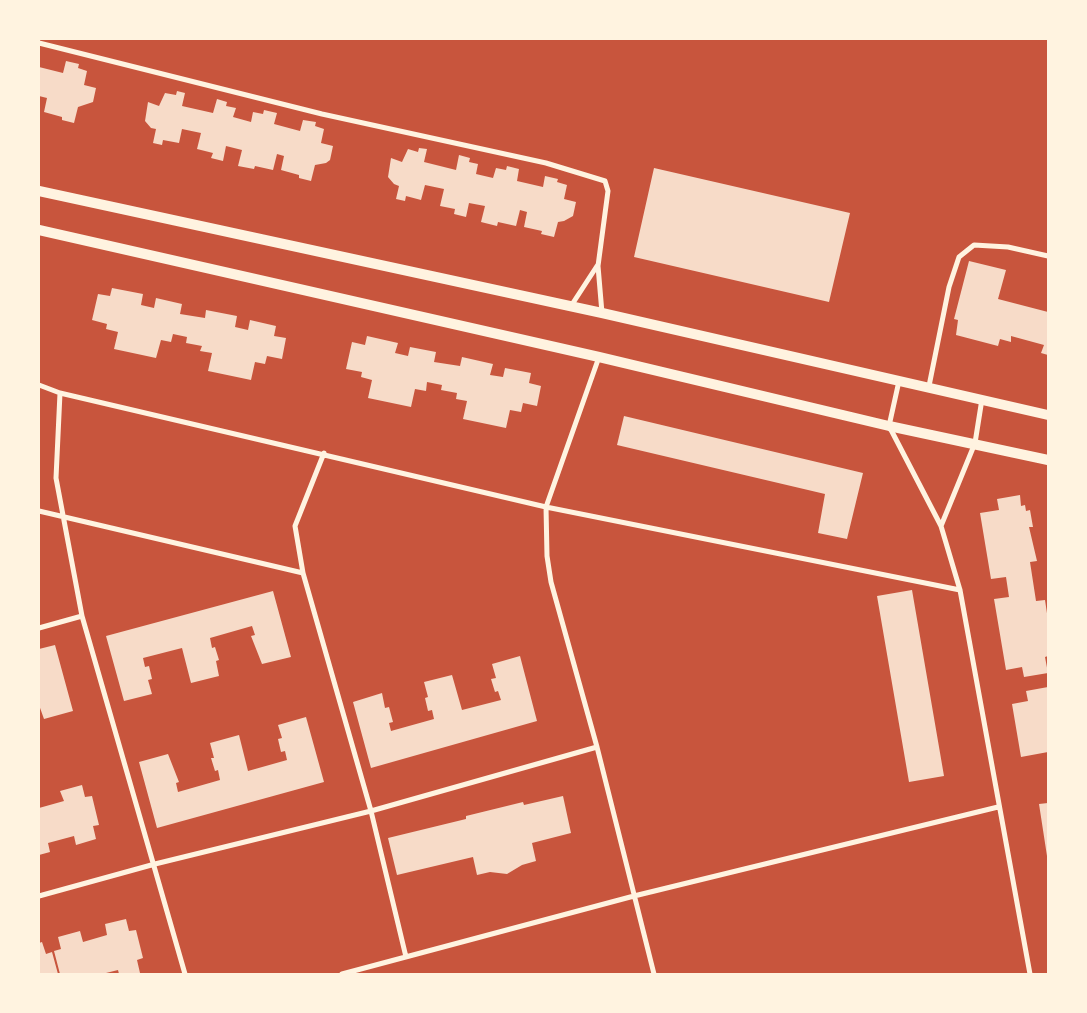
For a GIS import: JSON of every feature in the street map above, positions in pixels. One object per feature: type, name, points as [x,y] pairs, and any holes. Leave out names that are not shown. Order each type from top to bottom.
[{"type":"main road","points":[[39,191],[571,306],[982,398],[1048,415]]},
{"type":"main road","points":[[39,230],[599,357],[889,426],[1048,460]]},
{"type":"street","points":[[39,43],[322,114],[546,163],[606,181],[608,191],[598,266],[602,313]]},
{"type":"street","points":[[929,386],[949,287],[959,257],[974,245],[1008,247],[1048,256]]},
{"type":"street","points":[[571,306],[598,266]]},
{"type":"street","points":[[599,357],[546,507],[547,556],[551,582],[597,747],[654,974]]},
{"type":"street","points":[[899,380],[889,426],[941,526],[960,590],[998,807],[1030,974]]},
{"type":"street","points":[[39,385],[60,393],[324,453],[546,507],[960,590]]},
{"type":"street","points":[[60,393],[56,478],[82,616],[185,974]]},
{"type":"street","points":[[941,526],[975,443],[982,398]]},
{"type":"street","points":[[324,453],[295,526],[303,573],[371,811],[406,957]]},
{"type":"street","points":[[39,511],[63,515],[303,573]]},
{"type":"street","points":[[39,628],[82,616]]},
{"type":"street","points":[[39,896],[154,864],[371,811],[597,747]]},
{"type":"street","points":[[342,974],[634,896],[998,807]]},
{"type":"building","points":[[66,61],[79,64],[78,68],[87,71],[84,85],[96,88],[93,102],[78,107],[74,123],[62,120],[62,117],[44,112],[47,98],[39,96],[39,67],[63,73]]},
{"type":"building","points":[[177,91],[185,93],[182,106],[213,113],[217,99],[227,102],[226,106],[236,108],[233,117],[251,122],[253,112],[263,114],[264,110],[277,113],[274,124],[300,131],[303,120],[316,122],[315,126],[324,129],[321,143],[333,146],[330,160],[326,163],[315,165],[311,181],[299,178],[299,175],[281,170],[284,156],[277,154],[273,170],[255,166],[254,169],[238,166],[242,150],[226,146],[223,161],[211,158],[213,153],[197,149],[201,133],[182,129],[179,143],[163,140],[162,145],[153,143],[156,129],[151,128],[145,121],[148,102],[159,106],[165,93],[176,95]]},
{"type":"building","points":[[419,148],[427,149],[424,162],[456,170],[459,155],[470,158],[469,162],[478,164],[476,174],[493,178],[496,168],[506,170],[507,166],[519,169],[517,181],[543,187],[545,176],[558,179],[557,182],[567,185],[564,199],[576,202],[573,216],[558,222],[554,237],[541,234],[542,231],[524,227],[527,212],[520,210],[516,226],[498,222],[497,226],[481,222],[485,206],[469,203],[466,217],[454,214],[455,209],[440,206],[444,189],[425,185],[421,200],[406,196],[405,201],[396,199],[399,186],[394,184],[388,177],[391,158],[402,162],[408,149],[418,152]]},
{"type":"building","points":[[654,168],[850,213],[829,302],[634,257]]},
{"type":"building","points":[[969,261],[1006,270],[998,299],[1048,312],[1048,355],[1041,353],[1044,345],[1011,336],[1011,342],[1000,339],[998,346],[956,335],[958,320],[954,319]]},
{"type":"building","points":[[112,288],[143,294],[141,305],[154,308],[156,298],[182,304],[180,314],[205,318],[206,310],[237,316],[235,327],[248,330],[250,320],[276,326],[274,336],[286,338],[282,359],[267,356],[265,364],[255,362],[251,380],[208,371],[212,353],[200,351],[202,346],[186,343],[187,337],[173,334],[171,342],[161,340],[156,358],[114,349],[118,332],[106,329],[107,324],[92,320],[98,294],[110,296]]},
{"type":"building","points":[[367,336],[398,343],[395,353],[408,356],[410,347],[436,352],[434,362],[460,366],[462,357],[493,364],[490,375],[503,377],[505,368],[531,373],[529,383],[541,386],[537,406],[523,403],[521,412],[510,410],[506,428],[463,419],[467,401],[456,399],[457,393],[441,390],[442,385],[427,382],[426,391],[415,389],[411,407],[368,398],[372,380],[361,377],[362,372],[346,369],[352,342],[365,345]]},
{"type":"building","points":[[624,416],[863,473],[847,539],[818,533],[825,494],[617,445]]},
{"type":"building","points":[[1020,495],[1021,506],[1025,505],[1026,511],[1030,510],[1033,527],[1029,527],[1037,561],[1030,562],[1036,601],[1045,600],[1048,620],[1048,656],[1045,657],[1048,673],[1024,677],[1022,667],[1006,670],[994,599],[1009,597],[1006,577],[991,579],[980,513],[999,510],[997,499]]},
{"type":"building","points":[[912,590],[944,776],[909,782],[877,596]]},
{"type":"building","points":[[273,591],[291,657],[262,664],[251,636],[255,635],[252,626],[210,638],[212,648],[215,647],[219,660],[216,661],[219,676],[191,683],[182,648],[143,658],[145,667],[149,666],[152,679],[148,680],[152,694],[124,701],[106,636]]},
{"type":"building","points":[[55,645],[73,711],[44,719],[39,705],[39,649]]},
{"type":"building","points":[[520,656],[537,721],[371,768],[353,702],[382,693],[385,708],[389,707],[393,722],[389,723],[391,731],[434,719],[432,710],[428,711],[425,698],[428,697],[424,682],[452,675],[462,710],[501,700],[498,691],[495,692],[491,679],[496,678],[492,664]]},
{"type":"building","points":[[1048,687],[1048,752],[1021,757],[1012,704],[1028,701],[1026,691]]},
{"type":"building","points":[[306,717],[324,782],[157,828],[139,762],[168,754],[179,782],[176,783],[178,792],[220,780],[218,770],[215,771],[211,758],[214,758],[210,743],[239,735],[248,771],[287,760],[285,751],[281,752],[278,739],[282,738],[278,725]]},
{"type":"building","points":[[82,785],[85,797],[92,796],[99,825],[93,826],[96,839],[76,845],[74,836],[48,843],[50,852],[39,855],[39,808],[64,801],[60,791]]},
{"type":"building","points":[[563,796],[571,833],[532,843],[536,861],[522,865],[507,874],[490,872],[477,875],[473,857],[397,875],[388,838],[466,819],[466,816],[523,802],[524,805]]},
{"type":"building","points":[[1048,803],[1048,856],[1047,856],[1039,804]]},
{"type":"building","points":[[126,919],[129,931],[136,930],[143,958],[137,960],[140,973],[119,974],[118,970],[102,974],[60,974],[54,951],[61,949],[58,937],[80,931],[83,942],[107,935],[105,924]]},
{"type":"building","points":[[42,942],[46,954],[52,952],[58,974],[39,974],[39,943]]}]
